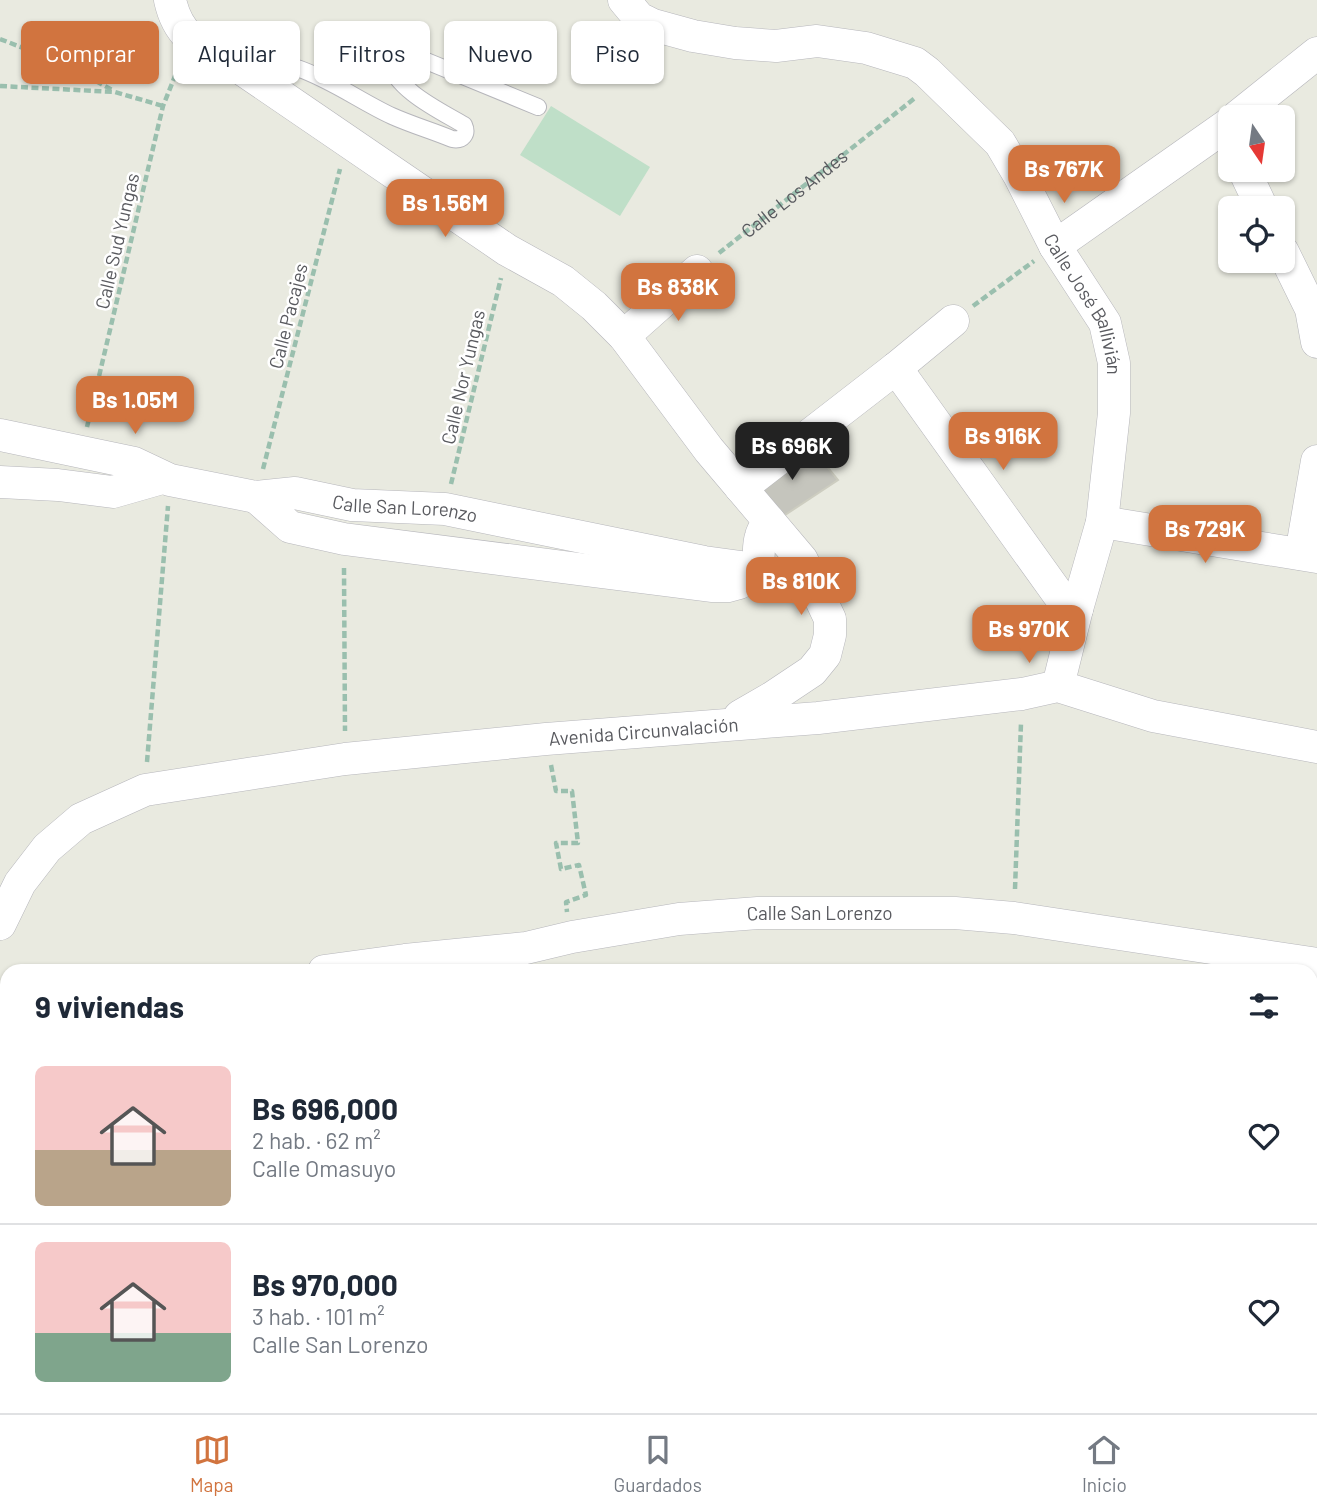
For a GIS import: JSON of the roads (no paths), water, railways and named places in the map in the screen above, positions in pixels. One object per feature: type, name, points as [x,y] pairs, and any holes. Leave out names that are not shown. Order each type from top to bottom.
[{"type":"street","name":"Avenida Circunvalación","points":[[170,0],[176,21]]},
{"type":"street","name":"Calle José Ballivián","points":[[624,0],[639,18],[653,25],[693,36],[775,46],[817,41],[866,48],[915,63],[928,72],[1000,143],[1055,246],[1105,323],[1114,363],[1114,413],[1102,522],[1058,686]]},
{"type":"street","points":[[1257,105],[1317,53]]},
{"type":"street","name":"Avenida Circunvalación","points":[[0,924],[20,883],[47,848],[81,819],[145,790],[345,759],[546,739],[733,726],[740,716],[812,671],[825,655],[830,635],[830,619],[802,560],[709,450],[624,336],[594,306],[563,281],[507,250],[264,84]]},
{"type":"street","points":[[1055,246],[1218,136]]},
{"type":"street","points":[[624,336],[697,271]]},
{"type":"street","points":[[1295,273],[1314,306],[1317,342]]},
{"type":"street","points":[[741,488],[953,321]]},
{"type":"street","points":[[896,368],[1058,594],[1077,609]]},
{"type":"street","name":"Calle San Lorenzo","points":[[0,435],[134,463],[166,479],[256,497],[295,493],[352,505],[445,509],[741,568],[744,575]]},
{"type":"street","points":[[1102,522],[1309,556],[1317,461]]},
{"type":"street","points":[[0,481],[113,492],[166,479]]},
{"type":"street","points":[[256,497],[290,527],[344,539],[711,586],[739,583],[744,575],[754,571],[758,564],[761,536],[769,521]]},
{"type":"street","points":[[733,726],[1022,694],[1058,686],[1153,716],[1317,747]]},
{"type":"street","name":"Calle San Lorenzo","points":[[372,964],[526,947],[678,919],[758,913],[955,913],[1014,918],[1317,964]]},
{"type":"lane","points":[[300,69],[323,78],[394,117],[457,140],[465,135],[464,125],[409,90],[394,74],[387,59],[389,54],[402,51],[538,107]]}]
